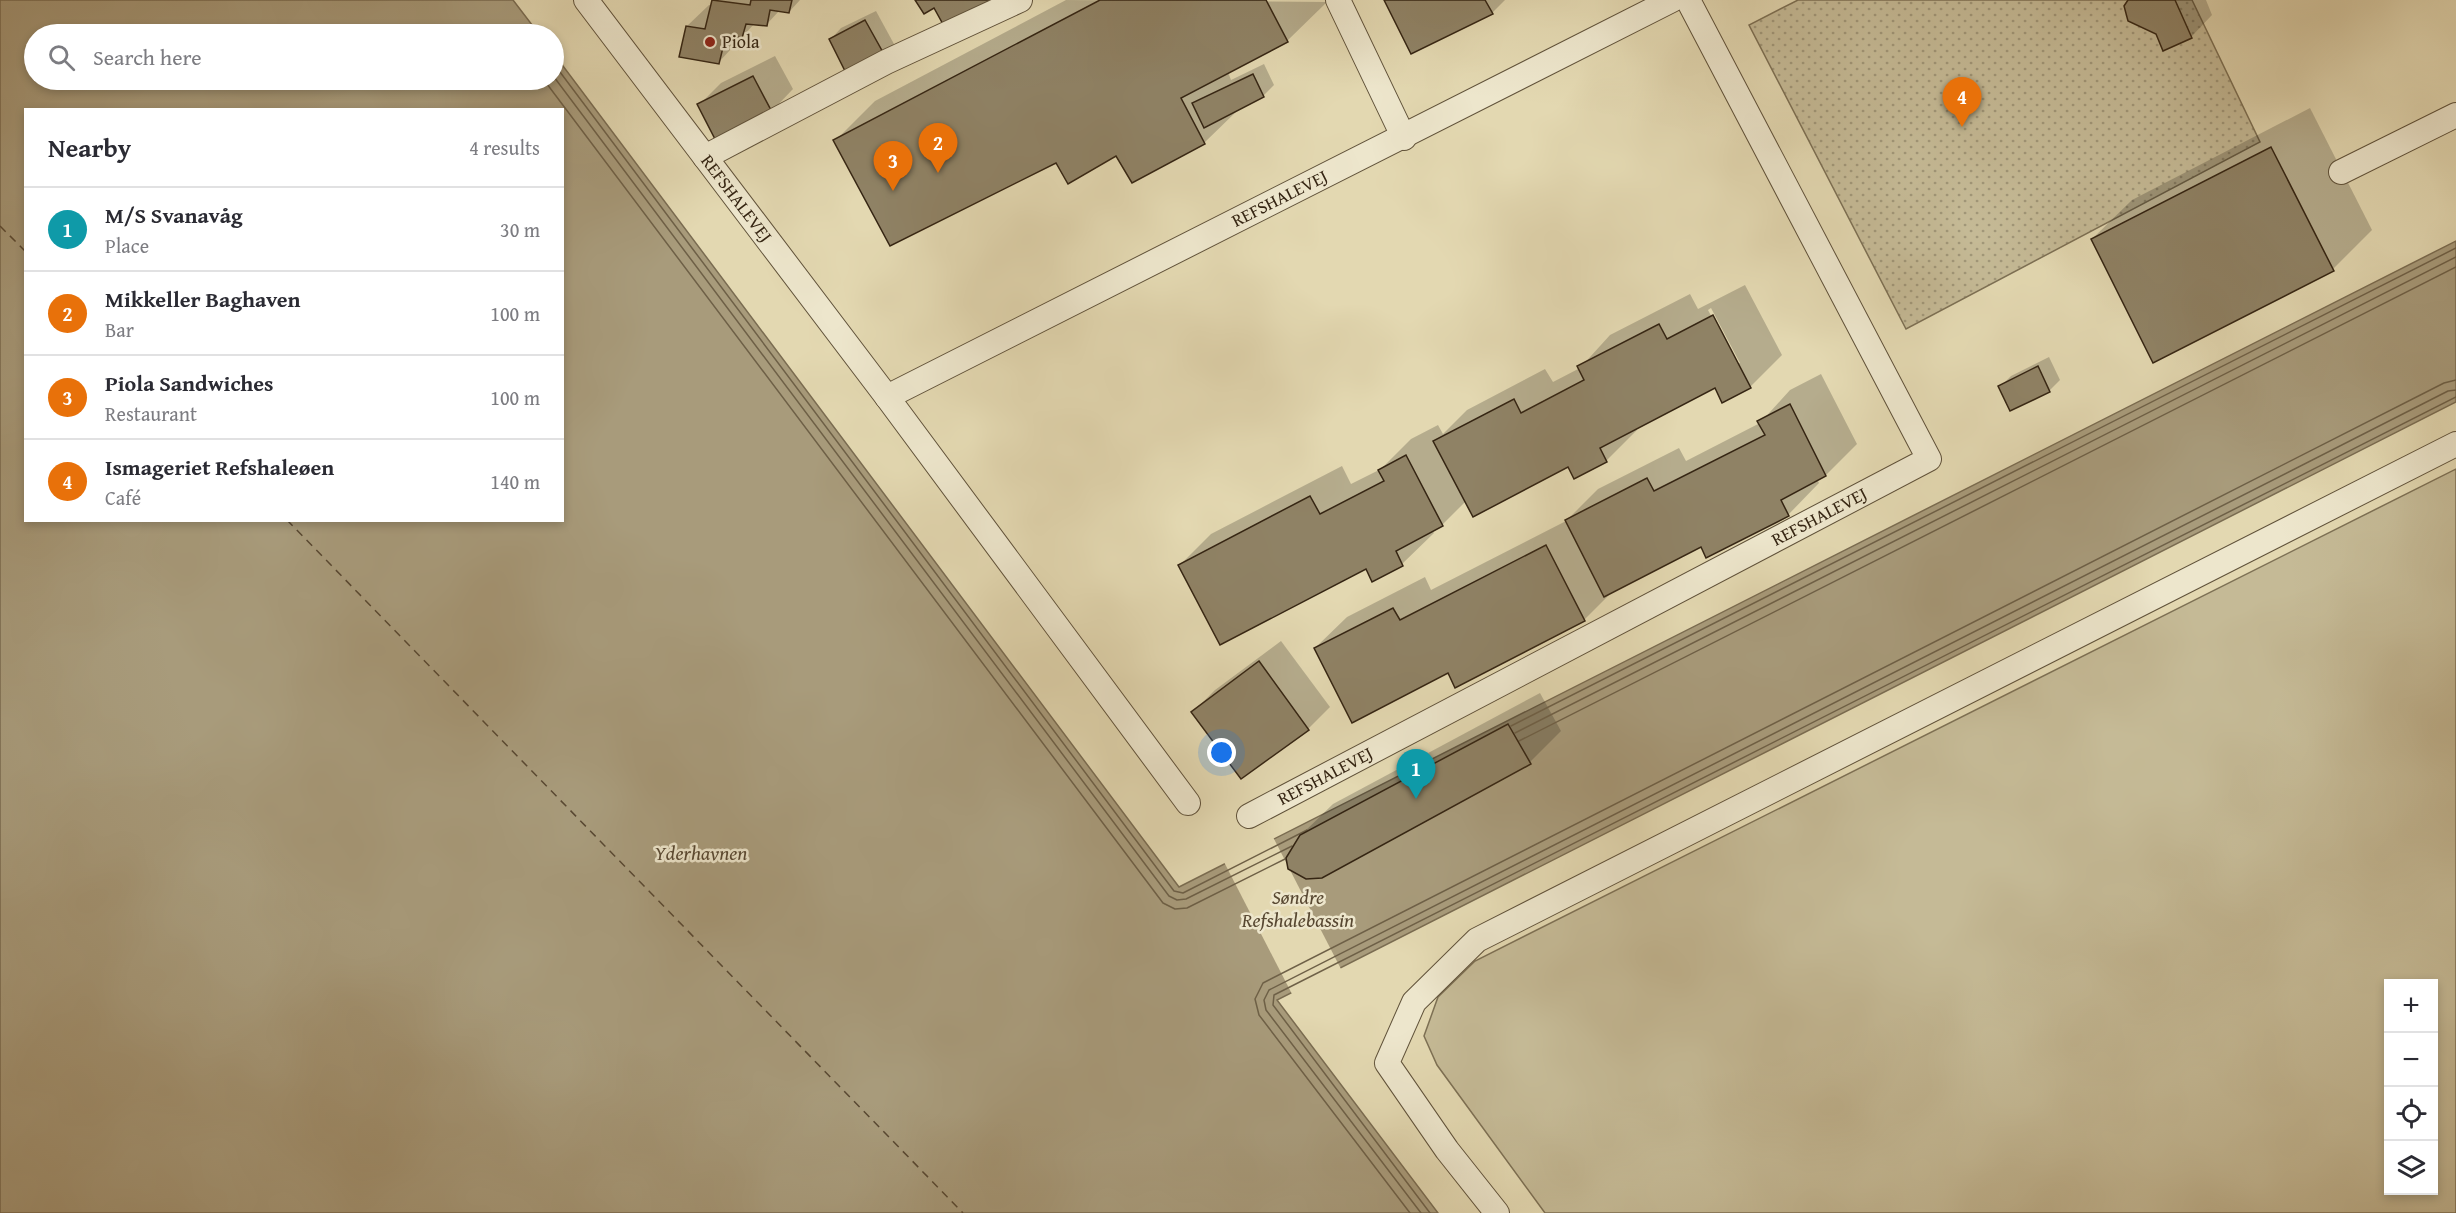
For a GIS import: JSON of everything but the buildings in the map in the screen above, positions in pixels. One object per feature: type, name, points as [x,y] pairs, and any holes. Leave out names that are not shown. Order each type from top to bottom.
[{"type":"lane","name":"REFSHALEVEJ","points":[[586,0],[887,397],[1188,803]]},
{"type":"lane","points":[[705,157],[886,62],[1020,0]]},
{"type":"lane","points":[[1338,0],[1404,138]]},
{"type":"lane","name":"REFSHALEVEJ","points":[[887,397],[1404,138],[1672,0]]},
{"type":"lane","name":"REFSHALEVEJ","points":[[1250,816],[1929,459],[1688,0]]},
{"type":"lane","points":[[2341,172],[2456,115]]},
{"type":"lane","points":[[1497,1213],[1448,1150],[1388,1063],[1414,1002],[1477,940],[2456,444]]},
{"type":"shaded area","points":[[1798,0],[2192,0],[2260,142],[1906,329],[1749,25]]},
{"type":"shaded area","points":[[2456,469],[2456,1213],[1545,1213],[1437,1065],[1424,1036],[1438,997],[1475,961]]},
{"type":"water","name":"Yderhavnen","points":[[0,0],[513,0],[531,24],[24,24],[24,90],[564,90],[564,67],[1179,887],[2456,241],[2456,402],[1277,1000],[1438,1213],[0,1213]]},
{"type":"pier","points":[[1273,837],[1342,971],[1293,996],[1224,862]]},
{"type":"ferry route","points":[[0,226],[24,250]]},
{"type":"ferry route","points":[[289,522],[963,1213]]},
{"type":"place","name":"Piola","points":[[710,42]]},
{"type":"place","name":"Ismageriet Refshaleøen","points":[[1962,127]]},
{"type":"place","name":"Mikkeller Baghaven","points":[[938,173]]},
{"type":"place","name":"Piola Sandwiches","points":[[893,191]]},
{"type":"place","name":"M/S Svanavåg","points":[[1416,799]]},
{"type":"water label","name":"Søndre Refshalebassin","points":[[1298,908]]}]
